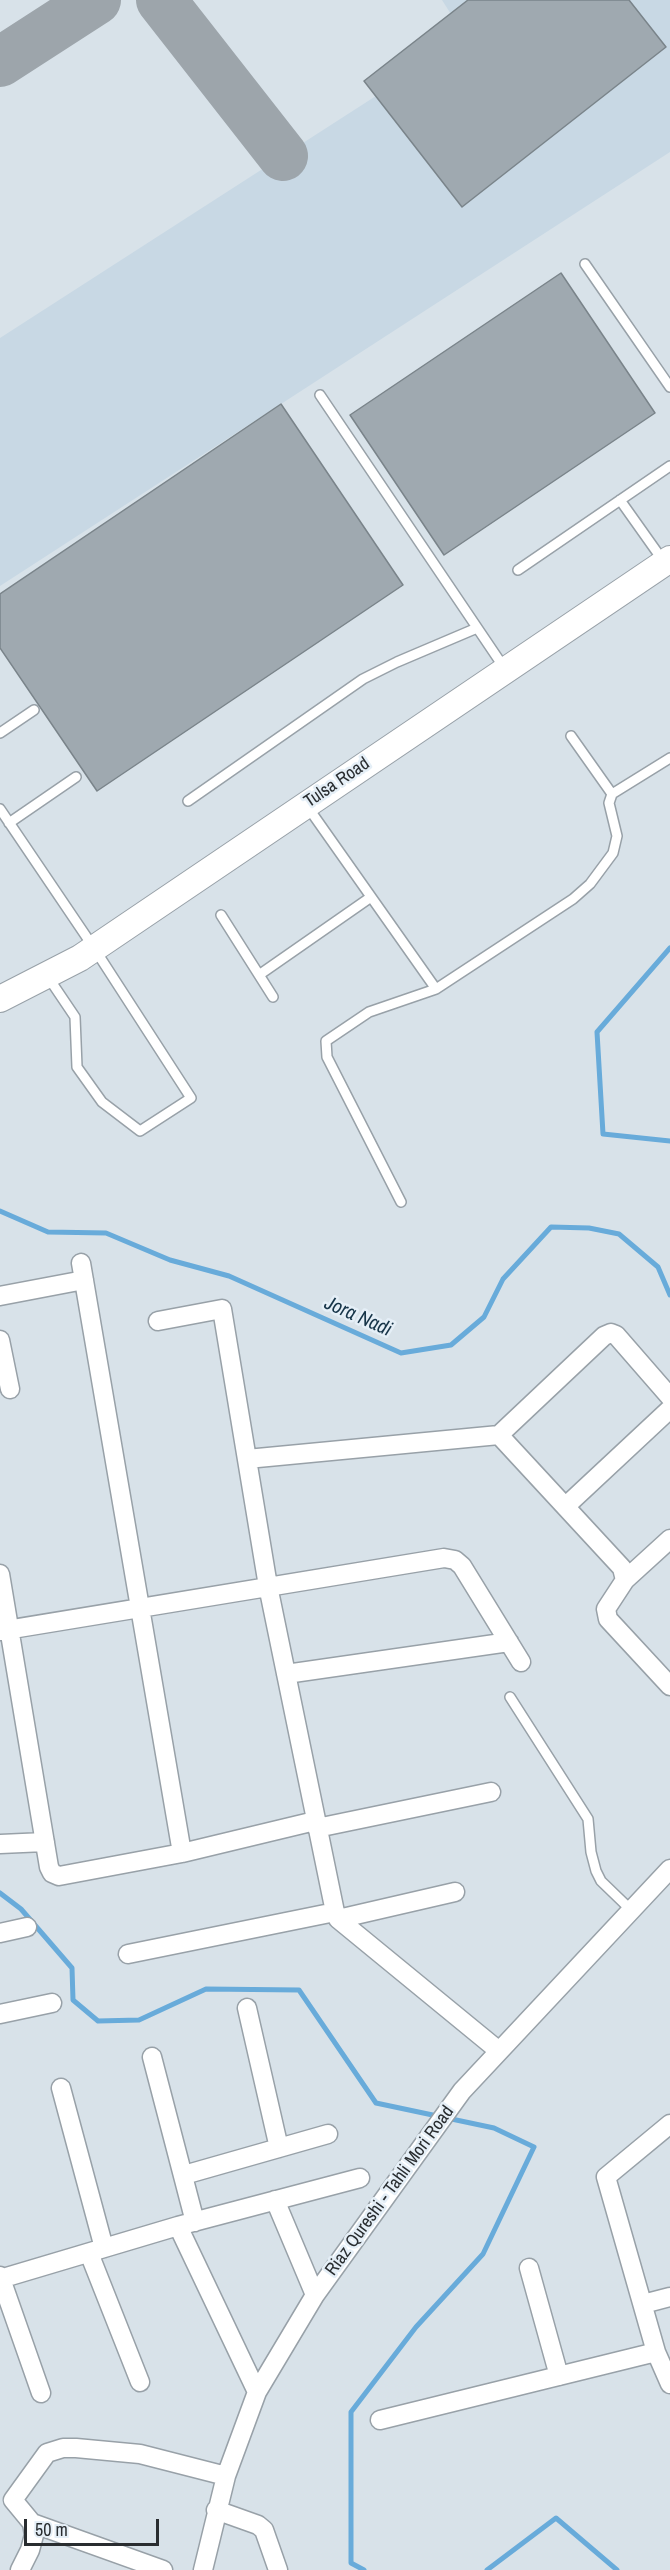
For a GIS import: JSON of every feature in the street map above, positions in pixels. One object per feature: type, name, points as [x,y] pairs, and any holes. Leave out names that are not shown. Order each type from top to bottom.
[{"type":"street","name":"Tulsa Road","points":[[0,999],[94,948],[667,561]]},
{"type":"street","points":[[0,1296],[83,1272],[182,1853]]},
{"type":"street","points":[[158,1321],[222,1309],[268,1586],[336,1915],[499,2051]]},
{"type":"street","points":[[247,1459],[499,1435],[596,1344],[611,1333],[616,1335],[670,1397]]},
{"type":"street","points":[[0,1340],[10,1389]]},
{"type":"street","points":[[566,1506],[670,1409]]},
{"type":"street","points":[[499,1435],[622,1568],[625,1580]]},
{"type":"street","points":[[670,1539],[625,1580],[606,1608],[609,1619],[670,1686]]},
{"type":"street","points":[[5,1630],[444,1558],[455,1560],[462,1566],[521,1662]]},
{"type":"street","points":[[0,1574],[5,1630],[49,1867],[52,1873],[59,1876],[491,1792]]},
{"type":"street","points":[[286,1674],[509,1642]]},
{"type":"street","points":[[0,1844],[45,1842]]},
{"type":"street","name":"Riaz Qureshi - Tahli Mori Road","points":[[203,2570],[226,2476],[257,2392],[315,2295],[462,2091],[670,1869]]},
{"type":"street","points":[[128,1954],[455,1892]]},
{"type":"street","points":[[0,1933],[27,1927]]},
{"type":"street","points":[[0,2014],[52,2003]]},
{"type":"street","points":[[247,2008],[279,2148]]},
{"type":"street","points":[[152,2057],[184,2175],[187,2224],[257,2392]]},
{"type":"street","points":[[61,2088],[97,2251],[140,2382]]},
{"type":"street","points":[[670,2124],[661,2134],[608,2173],[606,2177],[656,2352],[670,2384]]},
{"type":"street","points":[[184,2175],[328,2134]]},
{"type":"street","points":[[41,2393],[0,2278],[187,2224],[360,2178]]},
{"type":"street","points":[[275,2200],[315,2295]]},
{"type":"street","points":[[529,2268],[559,2376]]},
{"type":"street","points":[[644,2304],[670,2296]]},
{"type":"street","points":[[380,2420],[656,2352]]},
{"type":"street","points":[[20,2570],[30,2550],[34,2535],[32,2523],[13,2500],[47,2453],[63,2448],[140,2454],[226,2476]]},
{"type":"street","points":[[216,2510],[258,2525],[264,2530],[278,2570]]},
{"type":"street","points":[[32,2523],[163,2570]]},
{"type":"lane","points":[[585,264],[670,387]]},
{"type":"lane","points":[[320,395],[505,669]]},
{"type":"lane","points":[[518,570],[670,466]]},
{"type":"lane","points":[[620,500],[667,561]]},
{"type":"lane","points":[[188,801],[363,679],[477,627]]},
{"type":"lane","points":[[0,733],[34,710]]},
{"type":"lane","points":[[571,736],[612,794]]},
{"type":"lane","points":[[401,1202],[327,1057],[326,1041],[369,1012],[436,989],[573,899],[590,884],[612,852],[617,836],[609,803],[612,794],[670,758]]},
{"type":"lane","points":[[9,824],[76,777]]},
{"type":"lane","points":[[305,804],[436,989]]},
{"type":"lane","points":[[0,810],[94,948],[191,1098],[140,1131],[102,1102],[77,1067],[75,1017],[47,975]]},
{"type":"lane","points":[[259,975],[371,897]]},
{"type":"lane","points":[[221,915],[273,997]]},
{"type":"lane","points":[[510,1697],[588,1819],[591,1852],[601,1881],[631,1910]]},
{"type":"shaded area","points":[[442,0],[670,0],[670,152],[0,586],[0,338],[466,38]]},
{"type":"building","points":[[468,0],[629,0],[666,47],[462,207],[364,81]]},
{"type":"building","points":[[561,273],[655,413],[444,555],[350,415]]},
{"type":"building","points":[[281,404],[403,585],[97,791],[0,648],[0,594]]},
{"type":"waterway","name":"Jora Nadi","points":[[670,948],[597,1032],[603,1134],[670,1141]]},
{"type":"waterway","name":"Jora Nadi","points":[[0,1211],[48,1232],[106,1233],[170,1260],[229,1276],[401,1353],[451,1345],[484,1317],[503,1279],[551,1227],[589,1228],[619,1234],[658,1267],[670,1295]]},
{"type":"waterway","points":[[0,1893],[21,1909],[72,1968],[73,2000],[98,2021],[139,2020],[206,1989],[299,1990],[376,2103],[494,2128],[534,2147],[483,2254],[416,2327],[351,2412],[351,2563],[364,2570]]},
{"type":"waterway","points":[[487,2570],[556,2518],[617,2570]]},
{"type":"taxiway","points":[[0,62],[96,0]]},
{"type":"taxiway","points":[[161,0],[283,156]]}]
